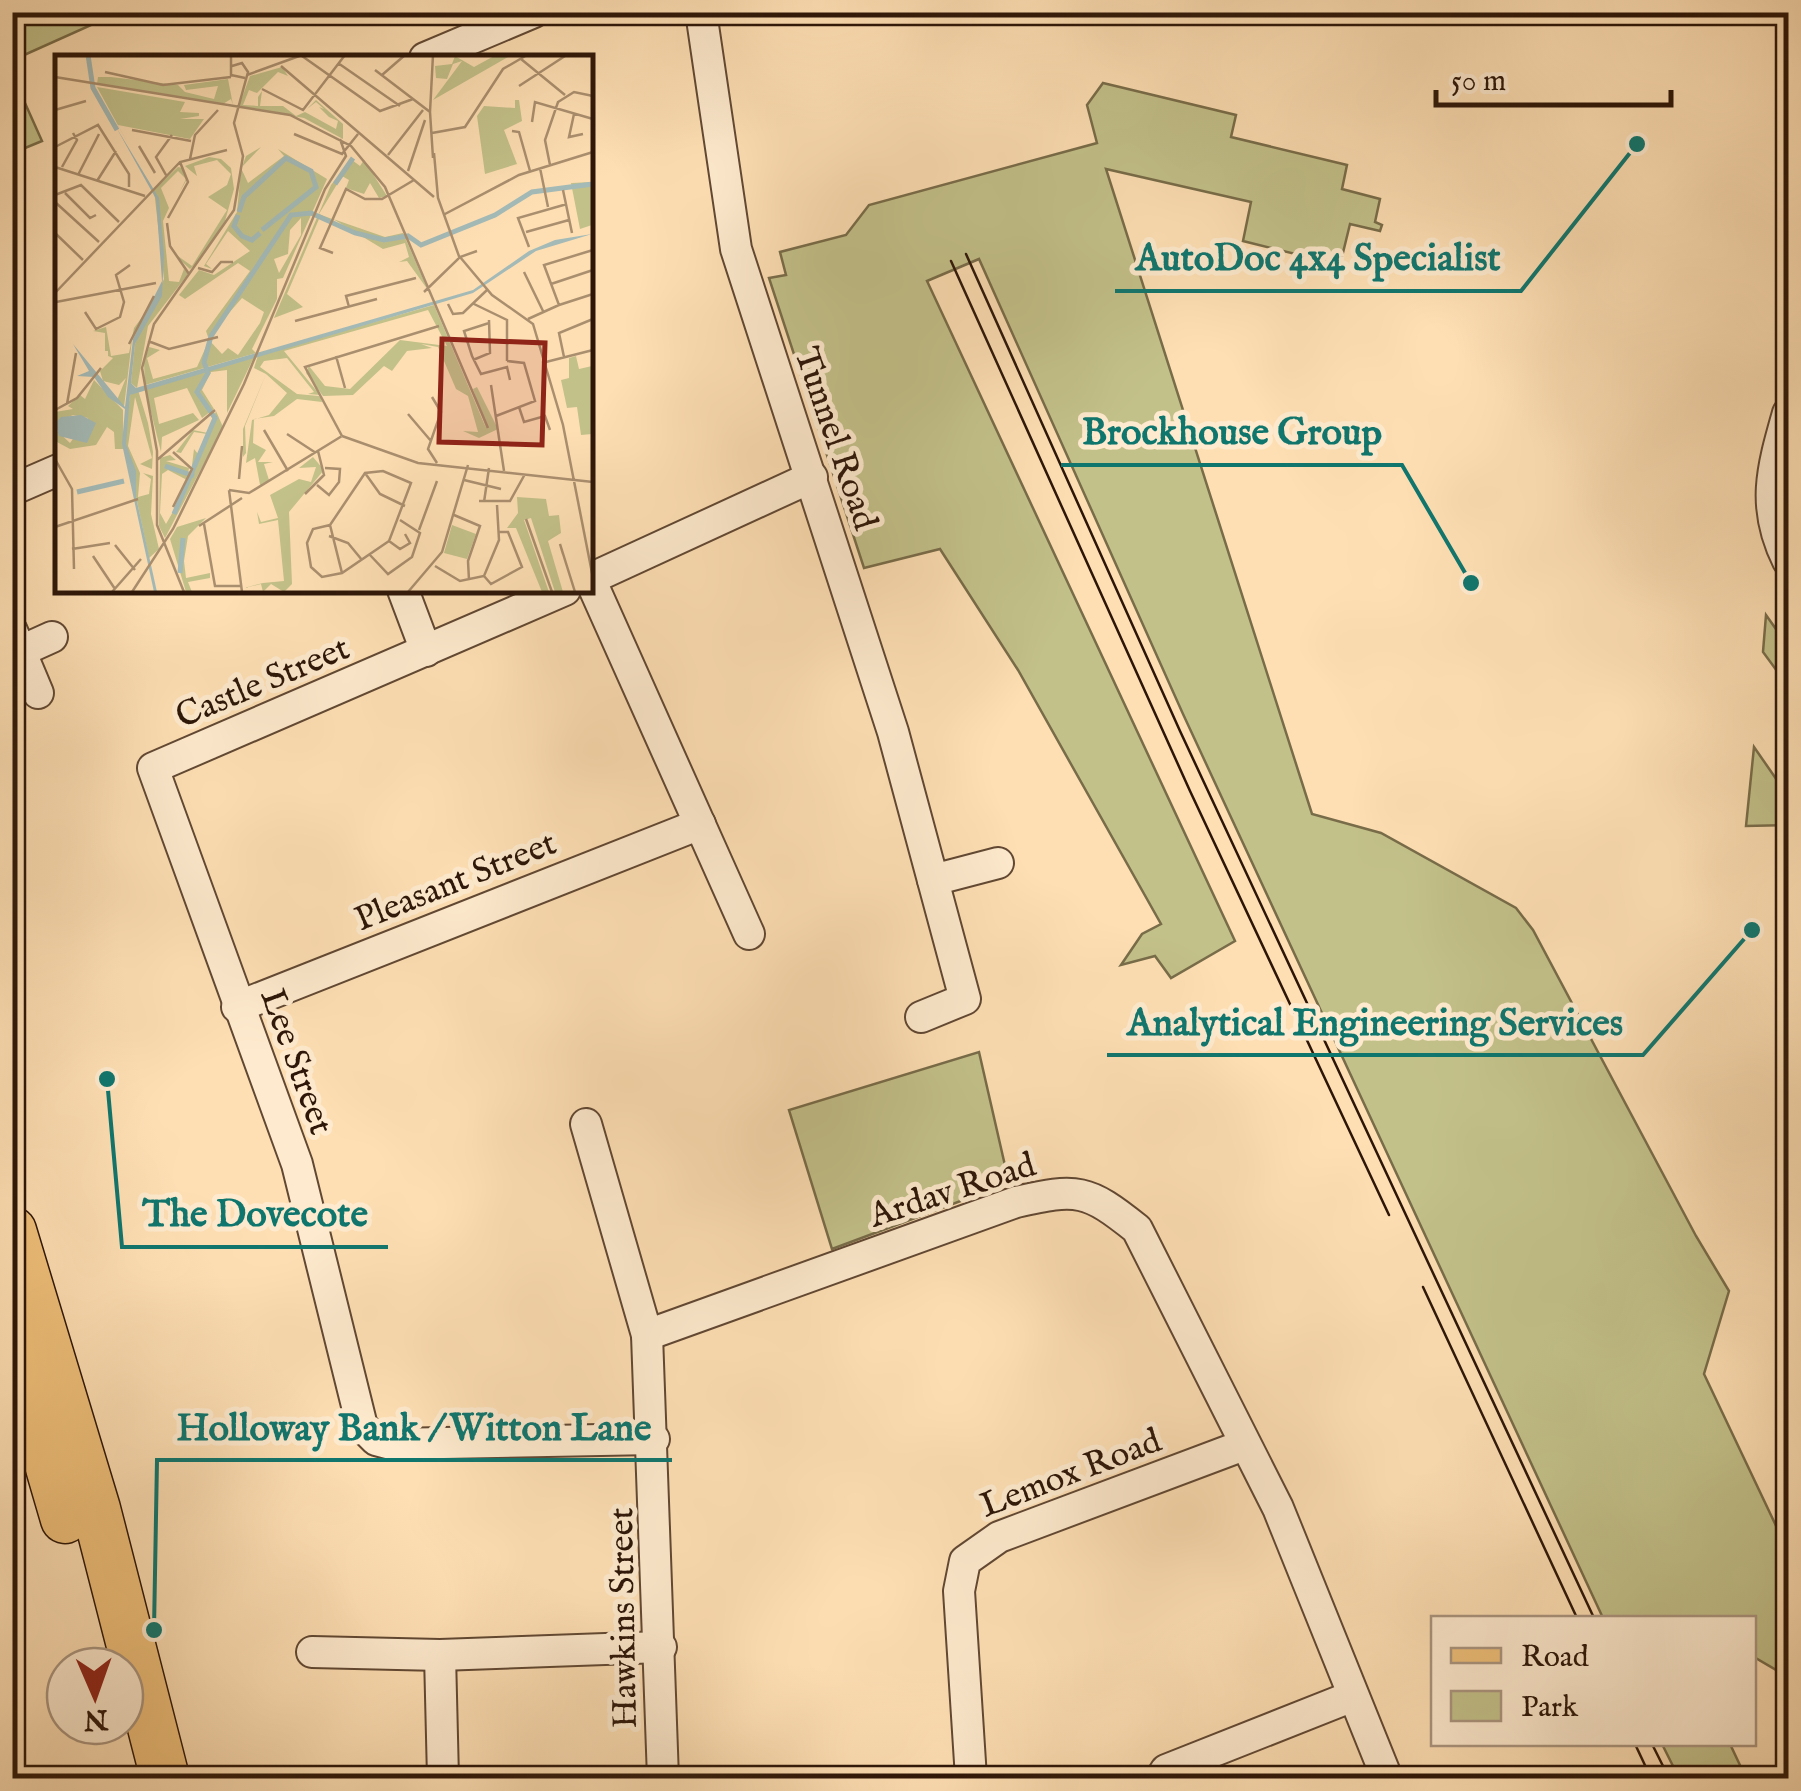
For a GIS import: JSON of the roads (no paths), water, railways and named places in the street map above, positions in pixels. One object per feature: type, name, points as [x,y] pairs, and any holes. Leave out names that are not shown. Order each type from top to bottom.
[{"type":"main road","points":[[12,1231],[101,1646]]},
{"type":"main road","points":[[12,1340],[55,1430],[165,1778]]},
{"type":"main road","points":[[127,1746],[136,1778]]},
{"type":"street","points":[[432,55],[534,12]]},
{"type":"street","name":"Tunnel Road","points":[[701,12],[736,249],[893,732],[964,999],[921,1017]]},
{"type":"street","points":[[1788,413],[1770,507],[1773,530],[1788,560]]},
{"type":"street","points":[[12,490],[55,471]]},
{"type":"street","points":[[592,578],[812,477]]},
{"type":"street","points":[[592,583],[749,934]]},
{"type":"street","points":[[404,592],[426,651]]},
{"type":"street","name":"Castle Street","points":[[153,768],[560,592]]},
{"type":"street","points":[[38,692],[17,641],[52,637]]},
{"type":"street","name":"Lee Street","points":[[153,768],[296,1164],[362,1426],[376,1440],[391,1444],[654,1439]]},
{"type":"street","name":"Pleasant Street","points":[[238,1007],[700,824]]},
{"type":"street","points":[[933,880],[998,864]]},
{"type":"street","points":[[586,1124],[647,1335]]},
{"type":"street","name":"Ardav Road","points":[[647,1335],[1016,1202],[1066,1191],[1101,1201],[1137,1229],[1278,1508],[1388,1778]]},
{"type":"street","name":"Hawkins Street","points":[[647,1335],[654,1439],[663,1778]]},
{"type":"street","name":"Lemox Road","points":[[971,1778],[959,1591],[966,1561],[998,1537],[1244,1445]]},
{"type":"street","points":[[312,1652],[440,1655],[661,1647]]},
{"type":"street","points":[[440,1655],[444,1778]]},
{"type":"street","points":[[1161,1778],[1166,1770],[1353,1696]]},
{"type":"tram line","points":[[966,254],[1180,731],[1593,1616]]},
{"type":"tram line","points":[[951,261],[1190,791],[1389,1215]]},
{"type":"tram line","points":[[1423,1287],[1576,1616]]},
{"type":"tram line","points":[[1636,1746],[1651,1778]]},
{"type":"tram line","points":[[1653,1746],[1669,1778]]},
{"type":"place","name":"AutoDoc 4x4 Specialist","points":[[1637,144]]},
{"type":"place","name":"Brockhouse Group","points":[[1471,583]]},
{"type":"place","name":"Analytical Engineering Services","points":[[1752,930]]},
{"type":"place","name":"The Dovecote","points":[[107,1079]]},
{"type":"place","name":"Holloway Bank / Witton Lane","points":[[154,1630]]}]
